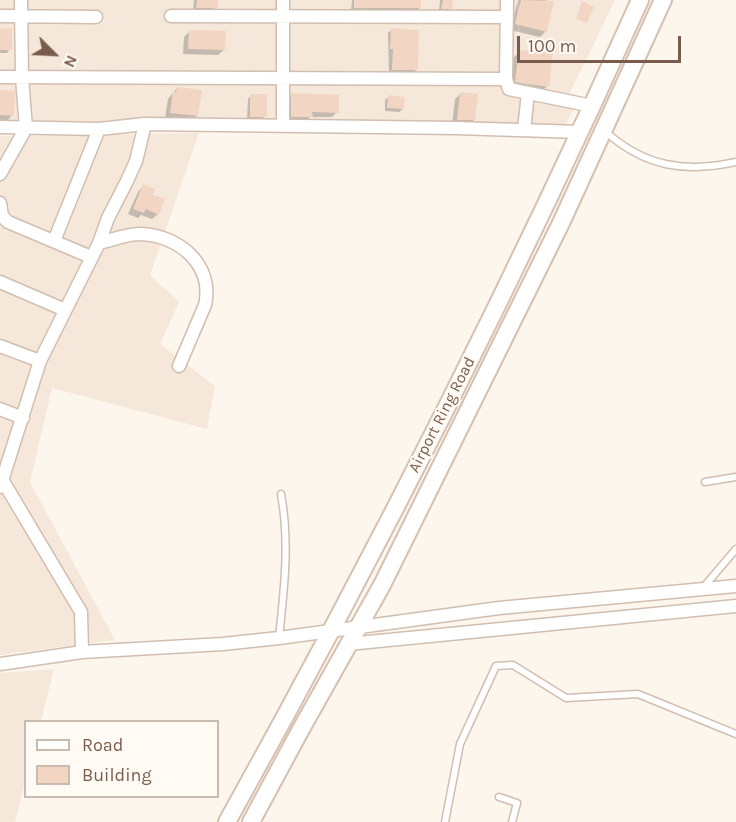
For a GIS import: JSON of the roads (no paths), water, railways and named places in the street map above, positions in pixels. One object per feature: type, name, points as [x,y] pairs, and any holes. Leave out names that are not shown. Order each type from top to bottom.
[{"type":"main road","name":"Airport Ring Road","points":[[228,822],[331,632],[473,354],[580,132],[640,0]]},
{"type":"main road","name":"Airport Ring Road","points":[[251,822],[382,585],[561,223],[663,0]]},
{"type":"street","points":[[0,174],[26,128],[22,78],[21,0]]},
{"type":"street","points":[[283,0],[283,126]]},
{"type":"street","points":[[507,0],[506,79],[509,89],[592,106]]},
{"type":"street","points":[[0,16],[96,17]]},
{"type":"street","points":[[171,16],[507,17]]},
{"type":"street","points":[[0,77],[506,79]]},
{"type":"street","points":[[524,130],[528,93]]},
{"type":"street","points":[[0,127],[99,129],[146,124],[580,132]]},
{"type":"street","points":[[82,652],[81,612],[1,483],[40,360],[99,243],[108,218],[136,160],[146,124]]},
{"type":"street","points":[[54,241],[99,129]]},
{"type":"street","points":[[0,203],[1,215],[8,222],[91,257]]},
{"type":"street","points":[[99,243],[139,234],[166,239],[186,248],[198,262],[206,282],[206,305],[179,366]]},
{"type":"street","points":[[0,282],[65,310]]},
{"type":"street","points":[[0,346],[40,360]]},
{"type":"street","points":[[0,409],[23,418]]},
{"type":"street","points":[[0,664],[82,652],[223,644],[331,632],[499,608],[736,586]]},
{"type":"street","points":[[348,644],[736,606]]},
{"type":"lane","points":[[604,130],[627,150],[655,162],[688,168],[736,162]]},
{"type":"lane","points":[[705,482],[736,477]]},
{"type":"lane","points":[[279,638],[287,548],[285,515],[280,494]]},
{"type":"lane","points":[[702,589],[736,549]]},
{"type":"lane","points":[[445,822],[460,744],[496,666],[513,665],[566,698],[638,694],[736,734]]},
{"type":"lane","points":[[499,797],[517,803],[512,822]]}]
